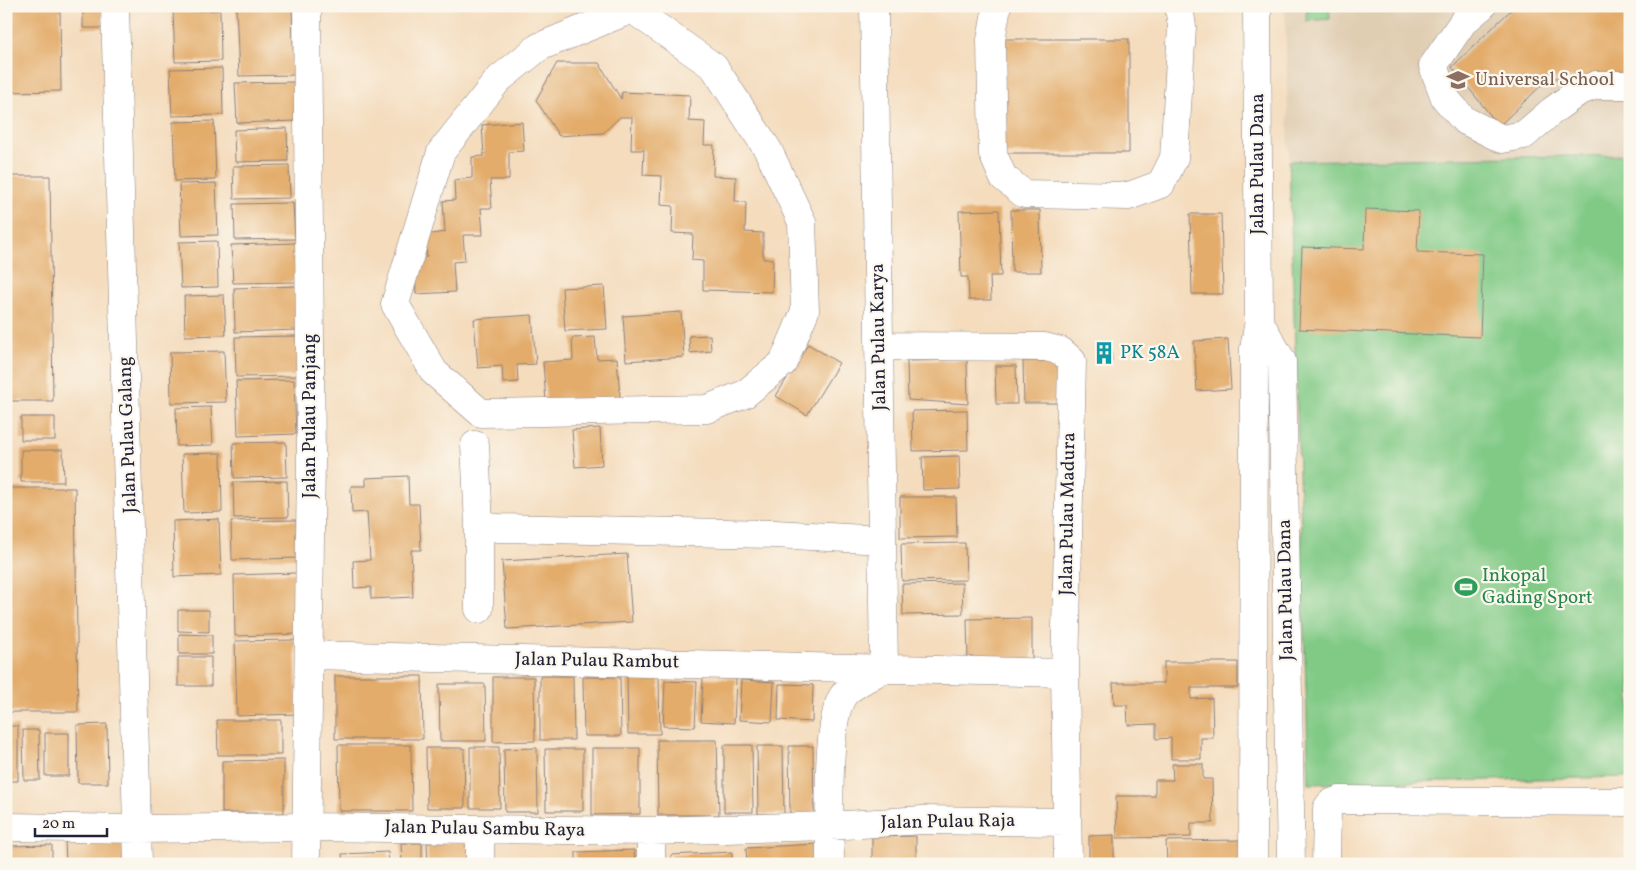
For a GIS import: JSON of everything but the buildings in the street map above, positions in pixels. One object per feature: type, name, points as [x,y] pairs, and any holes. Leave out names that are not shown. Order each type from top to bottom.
[{"type":"street","name":"Jalan Pulau Galang","points":[[115,6],[139,829],[138,864]]},
{"type":"street","name":"Jalan Pulau Panjang","points":[[306,864],[311,458],[307,6]]},
{"type":"street","name":"Jalan Pulau Karya","points":[[874,6],[884,668]]},
{"type":"street","points":[[997,6],[991,40],[994,154],[1002,177],[1024,194],[1129,196],[1161,184],[1174,158],[1182,27],[1179,6]]},
{"type":"street","name":"Jalan Pulau Dana","points":[[1253,864],[1254,349],[1259,322],[1257,6]]},
{"type":"street","points":[[1482,6],[1463,22],[1433,66],[1445,98],[1464,120],[1502,139],[1524,135],[1552,110],[1578,92],[1596,85],[1630,85]]},
{"type":"street","points":[[632,8],[714,67],[768,150],[802,222],[805,311],[783,363],[745,394],[707,409],[482,413],[434,372],[395,304],[441,152],[498,80],[540,47],[632,8]]},
{"type":"street","name":"Jalan Pulau Dana","points":[[1259,322],[1282,361],[1291,864]]},
{"type":"street","name":"Jalan Pulau Madura","points":[[879,346],[1045,347],[1061,351],[1072,362],[1065,673],[1068,864]]},
{"type":"street","points":[[475,445],[479,525],[479,609]]},
{"type":"street","points":[[479,525],[498,528],[775,534],[882,540]]},
{"type":"street","name":"Jalan Pulau Rambut","points":[[309,655],[1065,673]]},
{"type":"street","points":[[830,864],[831,759],[835,714],[843,694],[884,668]]},
{"type":"street","points":[[1326,864],[1327,808],[1331,803],[1339,800],[1630,802]]},
{"type":"street","name":"Jalan Pulau Raja","points":[[830,826],[923,820],[1066,822]]},
{"type":"street","name":"Jalan Pulau Sambu Raya","points":[[6,827],[139,829],[305,826],[651,831],[830,826]]},
{"type":"street","points":[[480,830],[480,864]]},
{"type":"street","points":[[651,831],[651,864]]},
{"type":"street","points":[[1254,834],[1326,834]]},
{"type":"shaded area","name":"Universal School","points":[[1285,6],[1630,6],[1630,155],[1289,161]]},
{"type":"green space","points":[[1307,6],[1329,6],[1330,19],[1306,21]]},
{"type":"green space","name":"Inkopal Gading Sport","points":[[1630,155],[1630,777],[1309,784],[1289,161]]},
{"type":"place","name":"Universal School","points":[[1458,80]]},
{"type":"place","name":"PK 58A","points":[[1104,353]]},
{"type":"place","name":"Inkopal Gading Sport","points":[[1466,587]]}]
